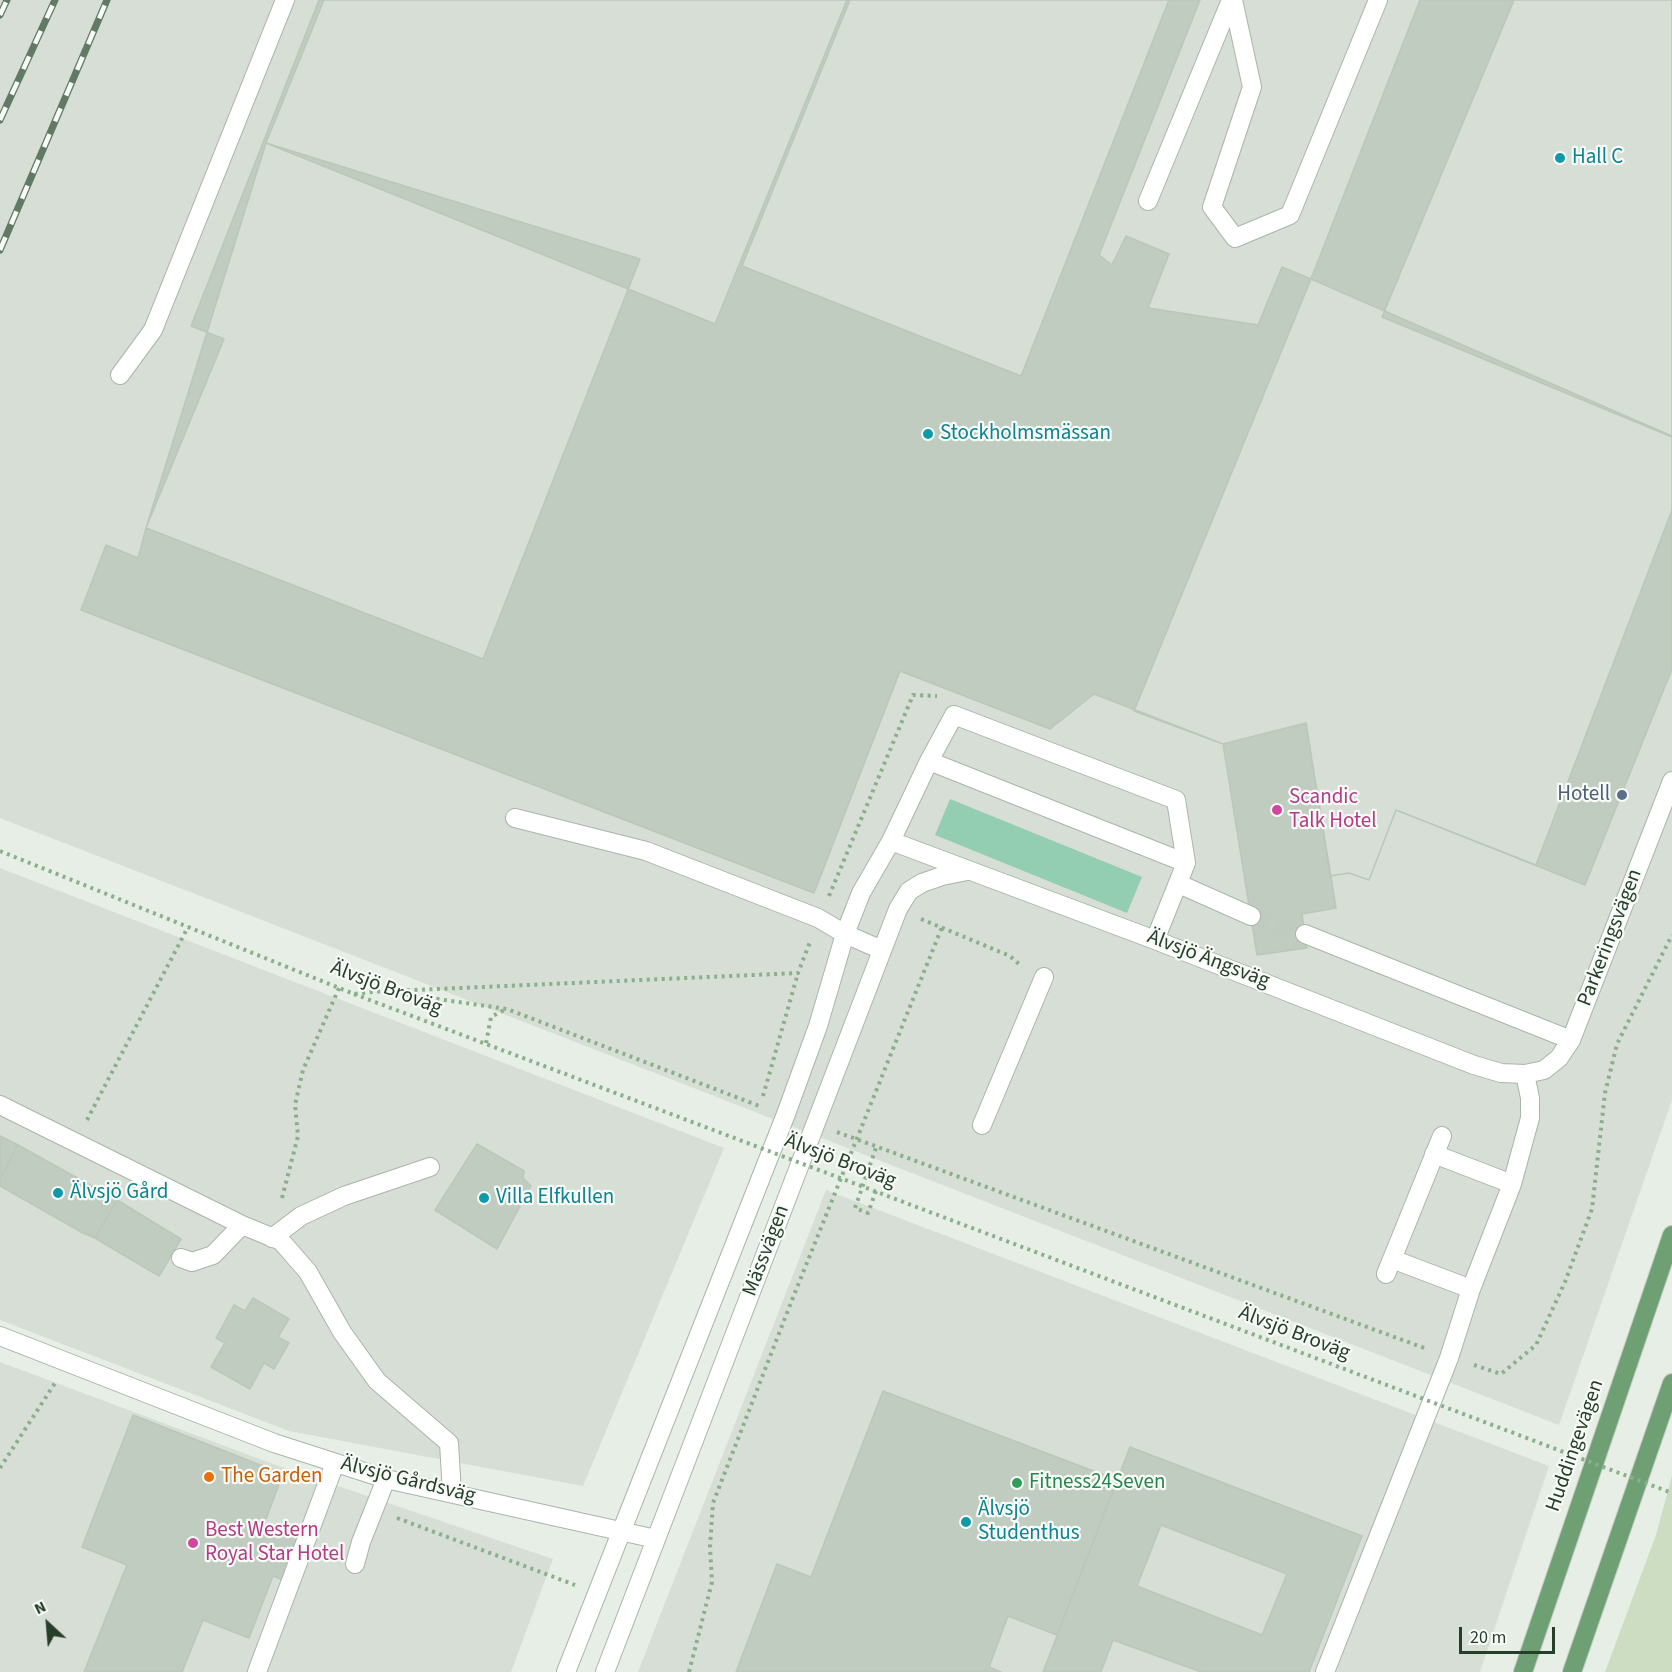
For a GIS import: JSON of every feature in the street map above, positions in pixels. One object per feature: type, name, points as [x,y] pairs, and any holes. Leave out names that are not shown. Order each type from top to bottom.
[{"type":"main road","name":"Huddingevägen","points":[[1523,1672],[1672,1235]]},
{"type":"main road","points":[[1572,1672],[1672,1383]]},
{"type":"street","points":[[120,375],[153,330],[285,0]]},
{"type":"street","points":[[1232,0],[1252,87],[1212,207],[1235,238],[1290,215],[1378,0]]},
{"type":"street","points":[[1148,201],[1232,0]]},
{"type":"street","name":"Mässvägen","points":[[566,1672],[786,1114],[818,1026],[845,934],[861,893],[891,842],[929,761],[954,715],[1176,800],[1186,863]]},
{"type":"street","points":[[929,761],[1186,863],[1155,940]]},
{"type":"street","name":"Parkeringsvägen","points":[[1525,1074],[1544,1070],[1559,1058],[1571,1040],[1672,781]]},
{"type":"street","points":[[515,818],[646,851],[818,918],[845,934],[882,950]]},
{"type":"street","name":"Älvsjö Ängsväg","points":[[891,842],[1155,940],[1474,1065],[1501,1073],[1525,1074]]},
{"type":"street","name":"Mässvägen","points":[[604,1672],[898,909],[909,891],[922,883],[942,876],[969,871]]},
{"type":"street","points":[[1179,884],[1251,916]]},
{"type":"street","points":[[1305,934],[1571,1040]]},
{"type":"street","points":[[982,1125],[1044,977]]},
{"type":"street","points":[[1325,1672],[1449,1358],[1471,1289],[1512,1184],[1530,1118],[1530,1098],[1525,1074]]},
{"type":"street","points":[[0,1105],[242,1225],[281,1241],[308,1272],[342,1332],[377,1381],[449,1443],[452,1493]]},
{"type":"street","points":[[1442,1136],[1389,1267],[1471,1289]]},
{"type":"street","points":[[1434,1154],[1512,1184]]},
{"type":"street","points":[[272,1238],[301,1216],[344,1196],[430,1167]]},
{"type":"street","points":[[181,1258],[192,1262],[213,1255],[242,1225]]},
{"type":"street","name":"Älvsjö Gårdsväg","points":[[0,1336],[274,1443],[386,1479],[656,1539]]},
{"type":"street","points":[[258,1672],[335,1462]]},
{"type":"street","points":[[355,1564],[361,1542],[386,1479]]},
{"type":"path","name":"Älvsjö Broväg","points":[[0,850],[354,994],[1672,1493]]},
{"type":"path","points":[[835,882],[861,893]]},
{"type":"path","points":[[898,909],[1010,956],[1026,970],[1044,977]]},
{"type":"path","points":[[75,1142],[188,927]]},
{"type":"path","points":[[689,1672],[712,1582],[710,1547],[713,1503],[791,1301],[942,927]]},
{"type":"path","points":[[815,1125],[858,1138],[1449,1358],[1501,1374],[1536,1345],[1565,1282],[1592,1209],[1605,1093],[1617,1044],[1672,935]]},
{"type":"path","points":[[272,1238],[298,1136],[295,1105],[303,1070],[339,988]]},
{"type":"path","points":[[354,994],[382,991],[507,1009],[760,1107],[786,1114]]},
{"type":"path","points":[[486,1043],[491,1017],[507,1009]]},
{"type":"path","points":[[876,1191],[868,1213],[855,1208],[877,1145]]},
{"type":"path","points":[[0,1468],[55,1383],[44,1378]]},
{"type":"path","points":[[374,1509],[576,1585]]},
{"type":"shaded area","points":[[0,0],[1672,0],[1672,1100],[1559,1425],[0,818]]},
{"type":"shaded area","points":[[950,799],[1142,877],[1127,913],[935,835]]},
{"type":"shaded area","name":"Älvsjö Gård","points":[[0,868],[724,1148],[583,1486],[289,1431],[0,1320]]},
{"type":"shaded area","points":[[826,1190],[1549,1466],[1480,1672],[638,1672]]},
{"type":"shaded area","points":[[0,1362],[273,1464],[553,1559],[511,1672],[0,1672]]},
{"type":"shaded area","points":[[1672,1476],[1672,1672],[1605,1672],[1656,1535]]},
{"type":"building","name":"Stockholmsmässan","points":[[319,0],[1200,0],[1099,255],[1112,265],[1126,236],[1169,254],[1148,308],[1258,325],[1282,267],[1311,279],[1420,0],[1672,0],[1672,669],[1585,885],[1396,810],[1369,880],[1349,873],[1330,876],[1306,723],[1223,744],[1094,694],[1050,729],[900,671],[814,893],[81,610],[106,545],[138,558],[146,528],[224,339],[191,326]]},
{"type":"building","points":[[324,0],[847,0],[715,324],[266,143]]},
{"type":"building","points":[[850,0],[1169,0],[1021,376],[742,266]]},
{"type":"building","name":"Hall C","points":[[1514,0],[1672,0],[1672,437],[1382,317]]},
{"type":"building","points":[[266,143],[640,259],[483,659],[146,528]]},
{"type":"building","points":[[1311,279],[1672,436],[1672,510],[1536,865],[1396,810],[1369,880],[1349,873],[1330,876],[1306,723],[1223,744],[1134,711]]},
{"type":"building","name":"Scandic Talk Hotel","points":[[1306,723],[1336,908],[1302,914],[1307,948],[1257,955],[1223,744]]},
{"type":"building","points":[[0,1136],[18,1145],[0,1179]]},
{"type":"building","name":"Villa Elfkullen","points":[[477,1144],[524,1171],[523,1178],[531,1186],[497,1249],[435,1210]]},
{"type":"building","name":"Älvsjö Gård","points":[[18,1145],[117,1200],[95,1238],[0,1186],[0,1179]]},
{"type":"building","points":[[117,1200],[181,1239],[159,1276],[95,1238]]},
{"type":"building","points":[[253,1298],[289,1319],[278,1337],[289,1343],[274,1369],[264,1363],[250,1389],[211,1367],[225,1343],[216,1338],[234,1305],[245,1311]]},
{"type":"building","name":"Älvsjö Studenthus","points":[[883,1391],[1117,1480],[1057,1635],[1008,1616],[989,1667],[1001,1672],[736,1672],[777,1564],[811,1577]]},
{"type":"building","name":"Best Western Royal Star Hotel","points":[[133,1415],[283,1474],[264,1524],[305,1539],[288,1582],[273,1576],[249,1638],[203,1620],[182,1672],[84,1672],[127,1565],[82,1547]]},
{"type":"building","points":[[1130,1447],[1362,1536],[1309,1672],[1201,1672],[1113,1640],[1101,1672],[1043,1672]],"holes":[[[1161,1525],[1287,1574],[1262,1635],[1137,1586]]]},
{"type":"tunnel","points":[[1251,916],[1305,934]]},
{"type":"railway","points":[[0,15],[7,0]]},
{"type":"railway","points":[[0,120],[55,0]]},
{"type":"railway","points":[[0,250],[107,0]]},
{"type":"place","name":"Hall C","points":[[1560,158]]},
{"type":"place","name":"Stockholmsmässan","points":[[928,434]]},
{"type":"place","name":"Hotell","points":[[1622,795]]},
{"type":"place","name":"Scandic Talk Hotel","points":[[1277,810]]},
{"type":"place","name":"Älvsjö Gård","points":[[58,1193]]},
{"type":"place","name":"Villa Elfkullen","points":[[484,1198]]},
{"type":"place","name":"The Garden","points":[[209,1477]]},
{"type":"place","name":"Fitness24Seven","points":[[1017,1483]]},
{"type":"place","name":"Älvsjö Studenthus","points":[[966,1522]]},
{"type":"place","name":"Best Western Royal Star Hotel","points":[[193,1543]]}]
